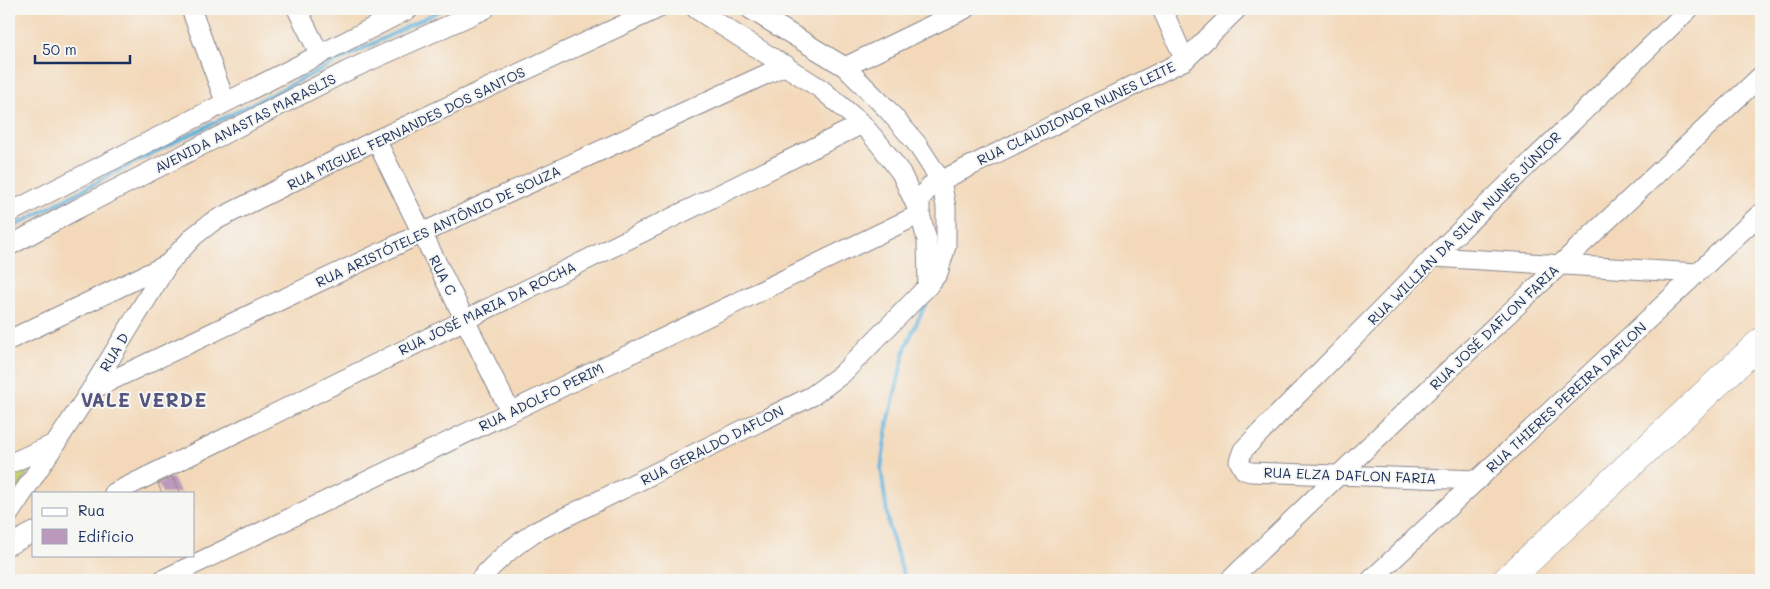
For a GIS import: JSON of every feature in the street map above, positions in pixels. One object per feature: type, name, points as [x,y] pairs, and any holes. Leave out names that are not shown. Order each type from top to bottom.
[{"type":"highway","points":[[1507,580],[1761,342]]},
{"type":"street","points":[[191,9],[225,101]]},
{"type":"street","points":[[297,9],[320,55]]},
{"type":"street","name":"AVENIDA ANASTAS MARASLIS","points":[[9,213],[225,101],[409,9]]},
{"type":"street","name":"AVENIDA ANASTAS MARASLIS","points":[[9,246],[77,209],[348,70],[485,9]]},
{"type":"street","name":"RUA MIGUEL FERNANDES DOS SANTOS","points":[[168,264],[194,236],[212,222],[376,140],[657,9]]},
{"type":"street","points":[[696,9],[821,88],[862,124],[881,146],[901,173],[920,214],[927,240],[928,286]]},
{"type":"street","points":[[750,9],[845,67],[887,109],[917,144],[941,181]]},
{"type":"street","points":[[845,67],[965,9]]},
{"type":"street","points":[[1162,9],[1185,60]]},
{"type":"street","name":"RUA CLAUDIONOR NUNES LEITE","points":[[920,214],[920,200],[930,186],[1185,60],[1237,9]]},
{"type":"street","name":"RUA WILLIAN DA SILVA NUNES JÚNIOR","points":[[1243,450],[1433,257],[1688,9]]},
{"type":"street","name":"RUA ARISTÓTELES ANTÔNIO DE SOUZA","points":[[91,390],[422,233],[786,65]]},
{"type":"street","name":"RUA JOSÉ DAFLON FARIA","points":[[1230,580],[1560,264],[1761,76]]},
{"type":"street","name":"RUA JOSÉ MARIA DA ROCHA","points":[[116,492],[465,318],[862,124]]},
{"type":"street","name":"RUA C","points":[[376,140],[510,411]]},
{"type":"street","name":"RUA GERALDO DAFLON","points":[[480,580],[494,563],[533,533],[812,396],[842,374],[928,286],[938,273],[946,246],[946,207],[941,181]]},
{"type":"street","name":"RUA ADOLFO PERIM","points":[[162,580],[920,214]]},
{"type":"street","name":"RUA THIERES PEREIRA DAFLON","points":[[1371,580],[1761,214]]},
{"type":"street","points":[[1433,257],[1697,273]]},
{"type":"street","points":[[9,340],[168,264]]},
{"type":"street","name":"RUA D","points":[[9,514],[91,390],[168,264]]},
{"type":"street","points":[[9,464],[54,444]]},
{"type":"street","name":"RUA ELZA DAFLON FARIA","points":[[1243,450],[1240,456],[1241,466],[1244,470],[1251,472],[1478,480]]},
{"type":"street","points":[[9,545],[32,533]]},
{"type":"green space","points":[[33,461],[9,506],[9,472]]},
{"type":"building","points":[[172,477],[180,492],[162,492],[158,484]]},
{"type":"waterway","points":[[9,229],[139,160],[443,9]]},
{"type":"waterway","points":[[905,580],[889,527],[881,469],[887,427],[906,346],[929,296]]},
{"type":"district","name":"VALE VERDE","points":[[144,399]]}]
